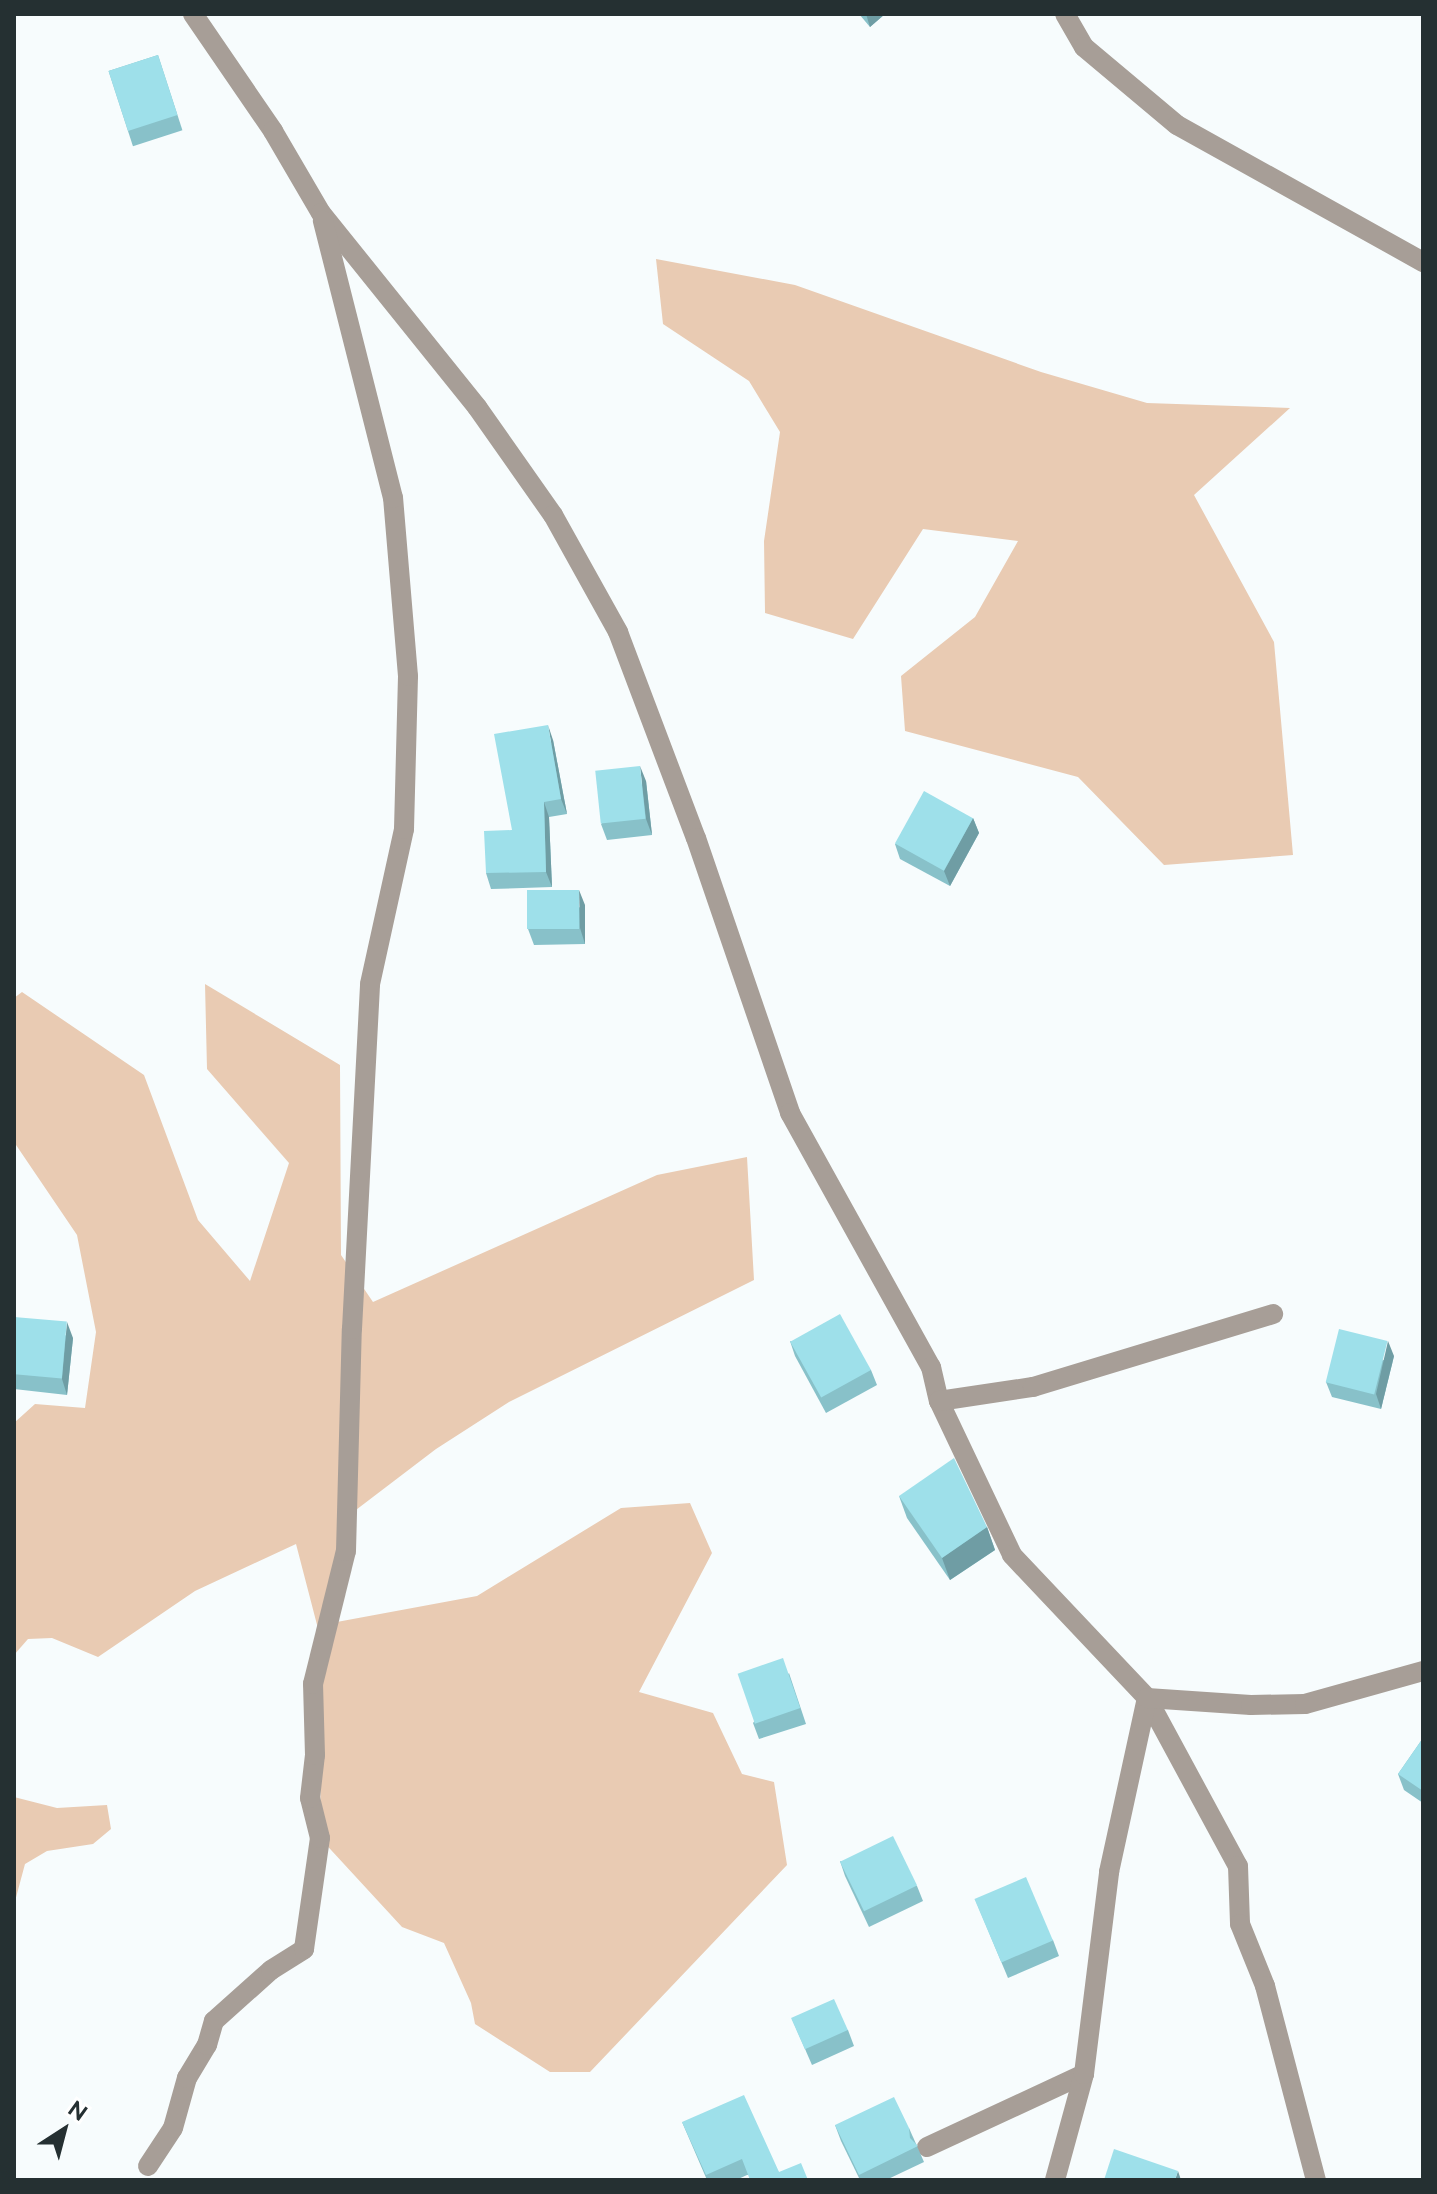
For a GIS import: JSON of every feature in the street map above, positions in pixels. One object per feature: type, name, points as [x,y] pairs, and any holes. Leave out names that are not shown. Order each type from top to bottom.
[{"type":"street","points":[[193,14],[273,131],[321,213],[477,407],[553,515],[618,632],[696,838],[790,1113],[931,1367],[939,1401],[1012,1555],[1147,1698],[1238,1866],[1240,1924],[1265,1986],[1316,2180]]},
{"type":"street","points":[[1065,14],[1084,47],[1177,125],[1423,262]]},
{"type":"street","points":[[148,2166],[173,2128],[187,2078],[207,2045],[214,2021],[271,1970],[304,1949],[320,1838],[310,1798],[315,1755],[313,1684],[325,1624],[346,1551],[352,1329],[370,984],[404,829],[408,676],[393,498],[321,213]]},
{"type":"street","points":[[939,1401],[1033,1387],[1273,1314]]},
{"type":"street","points":[[1147,1698],[1251,1705],[1305,1704],[1423,1671]]},
{"type":"street","points":[[1055,2180],[1084,2074],[1109,1872],[1147,1698]]},
{"type":"street","points":[[927,2147],[1084,2074]]},
{"type":"shaded area","points":[[656,259],[795,285],[1041,372],[1147,403],[1290,408],[1194,495],[1274,642],[1293,855],[1164,865],[1078,777],[905,731],[901,676],[975,617],[1018,541],[923,529],[853,639],[765,613],[764,541],[780,432],[749,381],[663,324]]},
{"type":"shaded area","points":[[205,984],[340,1065],[341,1255],[373,1302],[657,1175],[747,1157],[754,1280],[509,1402],[436,1449],[348,1516],[326,1624],[477,1596],[621,1508],[690,1503],[712,1553],[639,1692],[713,1713],[742,1774],[774,1782],[787,1865],[590,2072],[550,2072],[475,2024],[471,2003],[444,1943],[402,1927],[320,1838],[322,1644],[296,1544],[195,1591],[98,1657],[52,1638],[28,1639],[14,1655],[14,1423],[35,1404],[85,1408],[96,1332],[77,1235],[14,1142],[14,998],[22,992],[144,1075],[198,1220],[250,1281],[289,1163],[207,1069]]},
{"type":"shaded area","points":[[14,1797],[57,1808],[107,1805],[111,1829],[93,1844],[47,1851],[25,1864],[14,1905]]},
{"type":"building","points":[[158,55],[177,115],[128,131],[109,71]]},
{"type":"building","points":[[548,725],[561,799],[544,802],[546,872],[486,873],[484,831],[512,830],[494,734]]},
{"type":"building","points":[[640,766],[646,819],[601,823],[595,771]]},
{"type":"building","points":[[924,791],[973,818],[944,871],[895,843]]},
{"type":"building","points":[[527,890],[579,890],[579,929],[527,929]]},
{"type":"building","points":[[840,1314],[871,1370],[821,1398],[790,1342]]},
{"type":"building","points":[[14,1317],[67,1322],[62,1378],[14,1374]]},
{"type":"building","points":[[1339,1329],[1388,1341],[1374,1394],[1326,1382]]},
{"type":"building","points":[[954,1458],[987,1527],[942,1558],[899,1496]]},
{"type":"building","points":[[783,1658],[800,1708],[755,1724],[738,1674]]},
{"type":"building","points":[[1423,1738],[1423,1791],[1398,1774]]},
{"type":"building","points":[[893,1836],[917,1885],[864,1911],[840,1862]]},
{"type":"building","points":[[1026,1877],[1053,1941],[1001,1962],[974,1899]]},
{"type":"building","points":[[834,1999],[848,2030],[805,2049],[791,2018]]},
{"type":"building","points":[[744,2095],[779,2172],[801,2163],[808,2180],[750,2180],[742,2159],[706,2175],[682,2122]]},
{"type":"building","points":[[894,2097],[909,2128],[910,2138],[918,2146],[859,2175],[835,2125]]},
{"type":"building","points":[[1114,2149],[1178,2171],[1175,2180],[1104,2180]]}]
